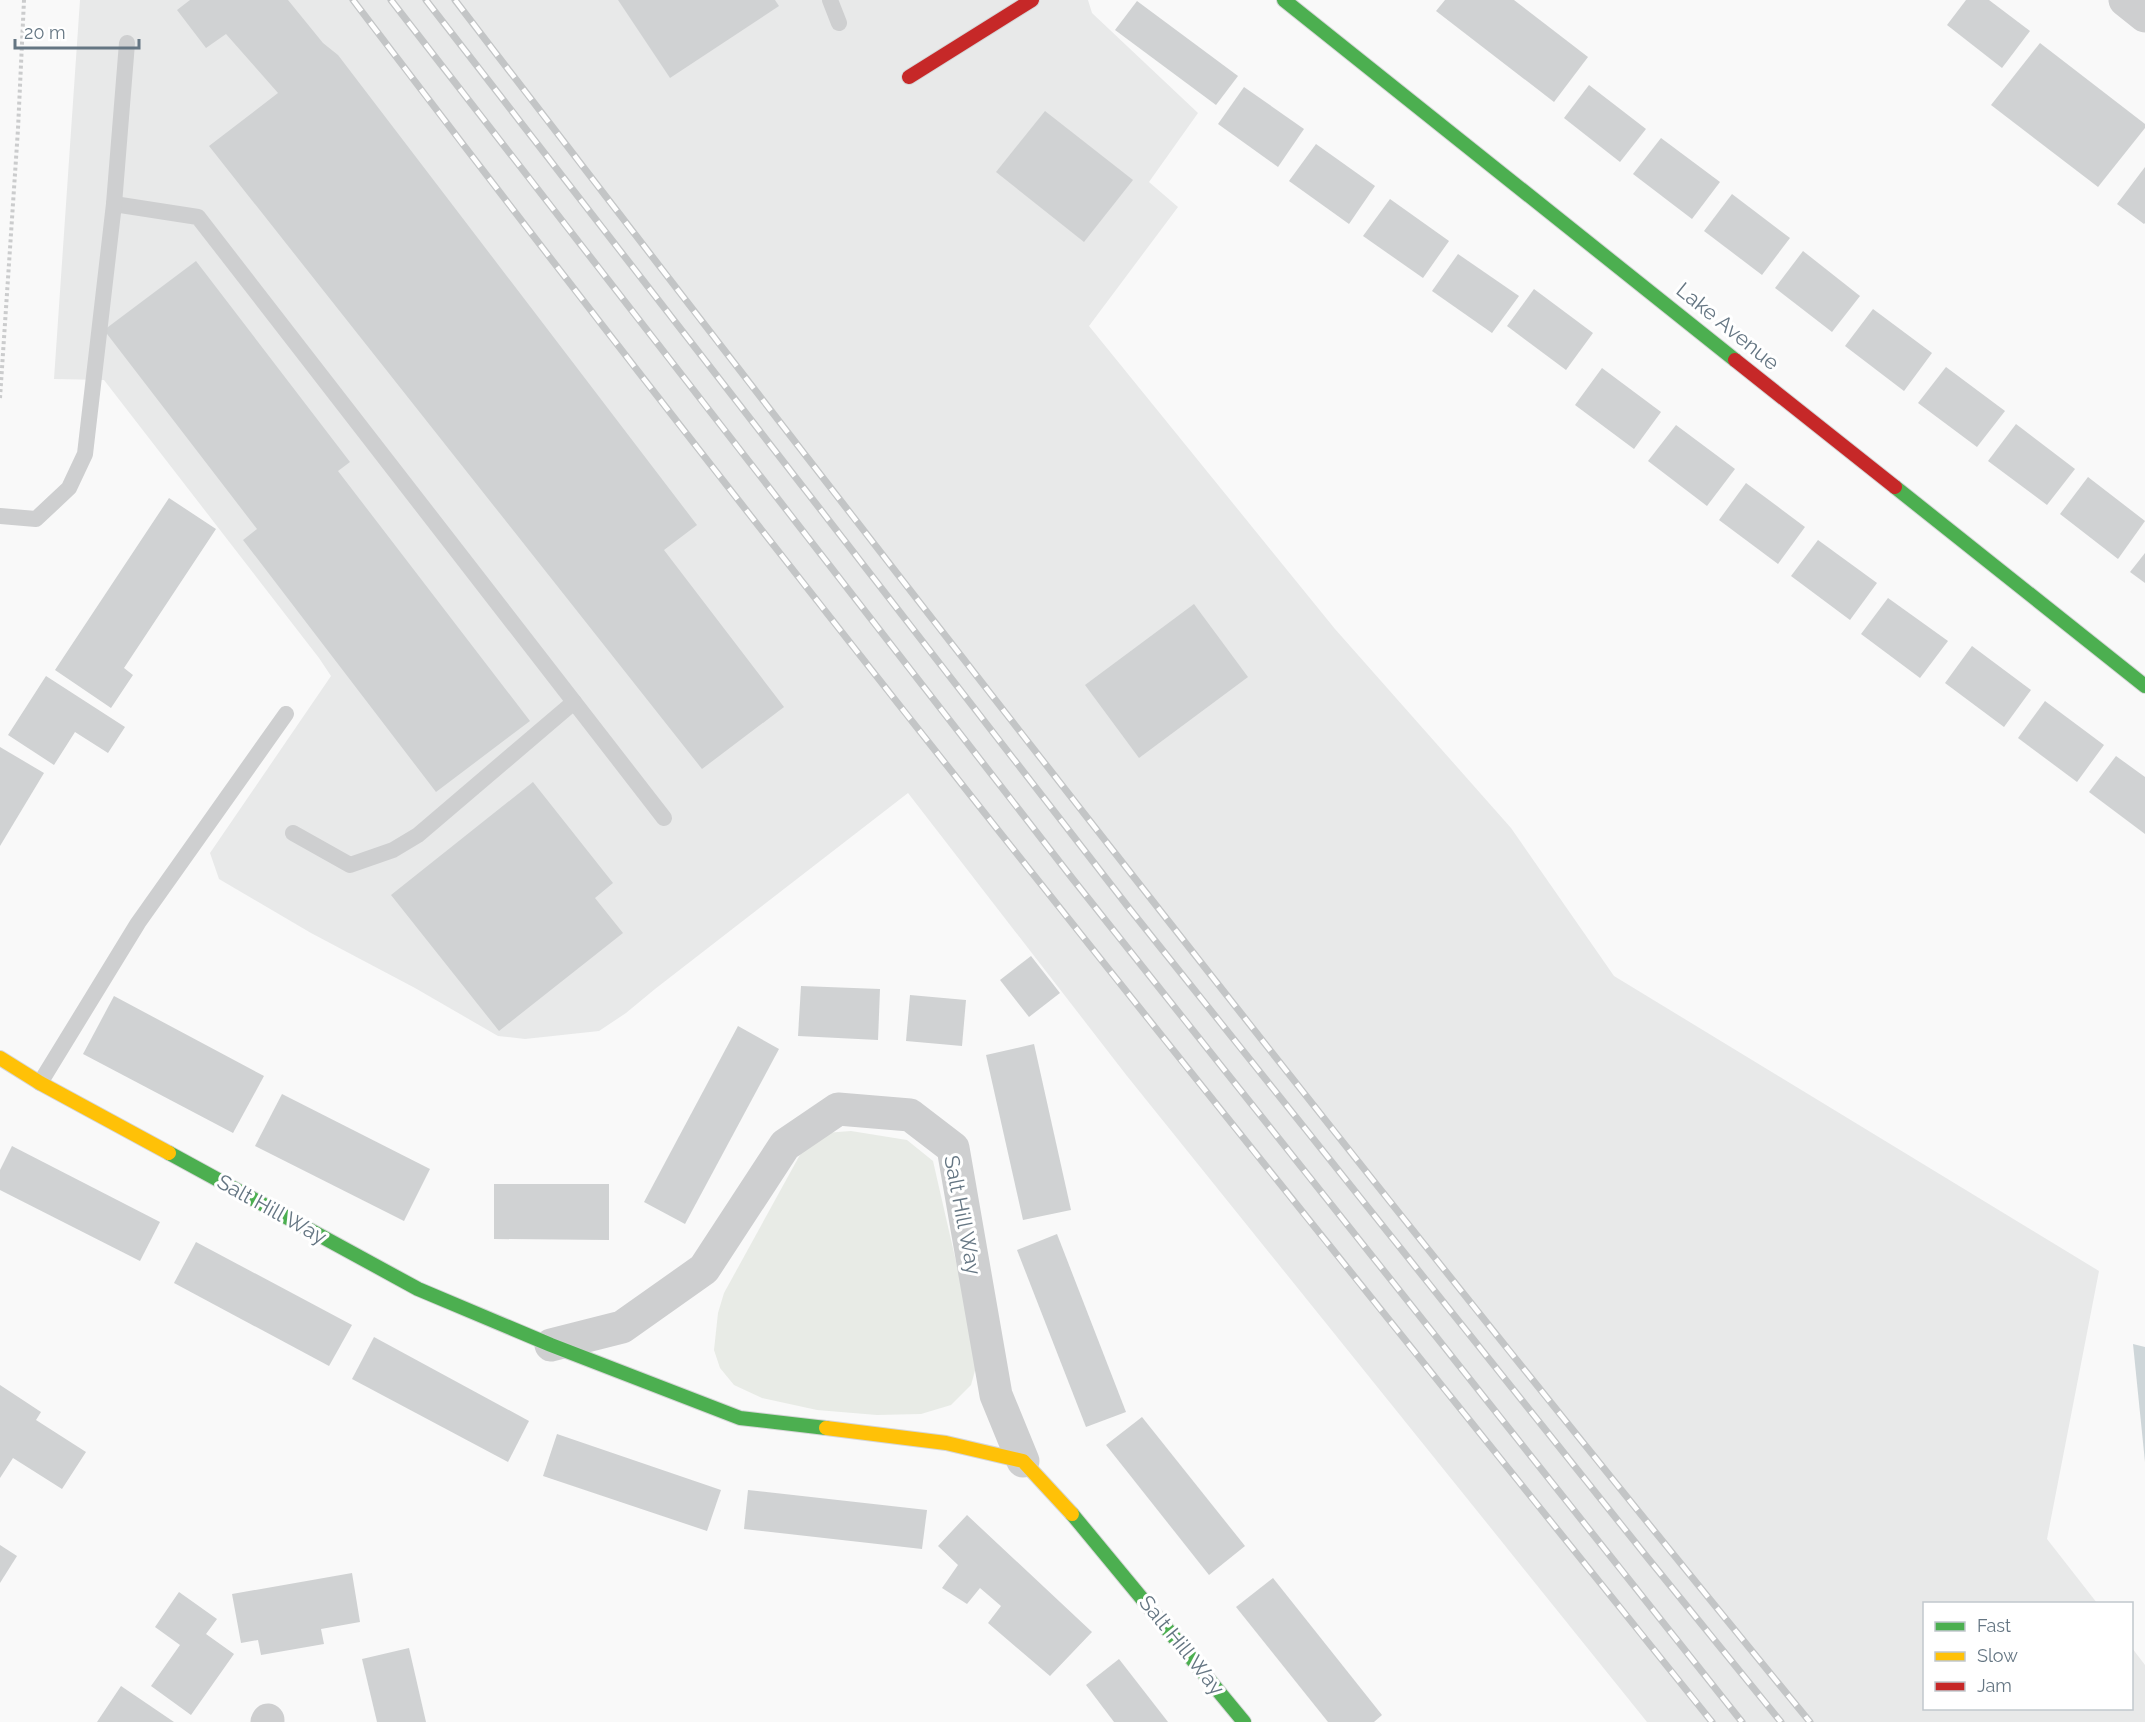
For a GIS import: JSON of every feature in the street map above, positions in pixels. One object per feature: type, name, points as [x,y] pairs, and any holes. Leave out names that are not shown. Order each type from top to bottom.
[{"type":"street","points":[[909,77],[1032,0]]},
{"type":"street","name":"Lake Avenue","points":[[1284,0],[2145,686]]},
{"type":"street","points":[[2125,0],[2145,16]]},
{"type":"street","name":"Salt Hill Way","points":[[0,1058],[40,1083],[418,1289],[551,1346],[740,1418],[946,1443],[1023,1461]]},
{"type":"street","name":"Salt Hill Way","points":[[551,1346],[622,1328],[704,1269],[785,1145],[838,1109],[910,1115],[953,1148],[996,1395],[1023,1461],[1085,1527],[1244,1722]]},
{"type":"lane","points":[[831,0],[839,23]]},
{"type":"lane","points":[[0,516],[36,519],[69,488],[85,454],[114,204],[127,44]]},
{"type":"lane","points":[[114,204],[198,217],[664,818]]},
{"type":"lane","points":[[293,833],[350,865],[393,850],[418,835],[574,702]]},
{"type":"lane","points":[[40,1083],[138,923],[286,714]]},
{"type":"path","points":[[0,398],[16,163],[24,0]]},
{"type":"shaded area","points":[[80,0],[1088,0],[1092,13],[1198,113],[1149,182],[1178,207],[1089,326],[1335,629],[1511,828],[1614,976],[2099,1271],[2047,1539],[2096,1602],[1923,1602],[1923,1710],[2133,1710],[2133,1649],[2145,1665],[2145,1722],[1647,1722],[1127,1076],[908,793],[626,1013],[599,1031],[525,1039],[498,1036],[415,988],[311,933],[219,879],[210,853],[331,676],[104,380],[54,379]]},
{"type":"shaded area","points":[[851,1131],[907,1140],[933,1161],[973,1336],[976,1367],[971,1385],[951,1405],[921,1414],[877,1415],[817,1410],[762,1398],[734,1385],[720,1368],[714,1350],[718,1313],[724,1293],[807,1142],[825,1133]]},
{"type":"shaded area","points":[[2133,1344],[2145,1347],[2145,1462]]},
{"type":"building","points":[[190,0],[288,0],[323,43],[338,55],[697,525],[664,550],[784,707],[702,769],[209,146],[278,93],[226,34],[206,48],[177,10]]},
{"type":"building","points":[[618,0],[775,0],[779,6],[670,78]]},
{"type":"building","points":[[1445,0],[1514,0],[1588,57],[1554,102],[1436,11]]},
{"type":"building","points":[[1966,0],[1989,0],[2030,31],[2002,68],[1947,25]]},
{"type":"building","points":[[1137,1],[1238,76],[1216,105],[1115,30]]},
{"type":"building","points":[[2040,43],[2145,124],[2145,128],[2098,187],[1991,105]]},
{"type":"building","points":[[1589,85],[1646,129],[1620,162],[1564,118]]},
{"type":"building","points":[[1244,87],[1304,129],[1278,167],[1218,124]]},
{"type":"building","points":[[1045,111],[1133,180],[1084,242],[996,172]]},
{"type":"building","points":[[1661,138],[1720,182],[1692,219],[1633,174]]},
{"type":"building","points":[[1316,144],[1375,186],[1349,224],[1289,181]]},
{"type":"building","points":[[2145,167],[2145,223],[2144,224],[2117,204]]},
{"type":"building","points":[[1732,194],[1790,238],[1762,275],[1704,231]]},
{"type":"building","points":[[1390,199],[1449,241],[1423,278],[1363,236]]},
{"type":"building","points":[[1803,251],[1860,296],[1832,332],[1775,288]]},
{"type":"building","points":[[1458,254],[1519,296],[1492,333],[1432,291]]},
{"type":"building","points":[[196,261],[350,462],[338,471],[530,721],[436,792],[243,540],[257,529],[104,330]]},
{"type":"building","points":[[1534,289],[1593,333],[1566,370],[1507,326]]},
{"type":"building","points":[[1873,309],[1932,353],[1904,391],[1845,346]]},
{"type":"building","points":[[1946,367],[2005,411],[1977,447],[1918,403]]},
{"type":"building","points":[[1602,368],[1661,412],[1634,449],[1575,405]]},
{"type":"building","points":[[2016,424],[2075,469],[2047,505],[1988,461]]},
{"type":"building","points":[[1676,425],[1735,469],[1707,506],[1648,461]]},
{"type":"building","points":[[2088,477],[2145,521],[2118,559],[2060,514]]},
{"type":"building","points":[[1746,483],[1805,527],[1778,564],[1719,520]]},
{"type":"building","points":[[169,498],[216,529],[124,668],[133,675],[111,708],[55,670]]},
{"type":"building","points":[[1818,540],[1877,583],[1850,620],[1791,576]]},
{"type":"building","points":[[2145,553],[2145,583],[2130,572]]},
{"type":"building","points":[[1888,598],[1948,641],[1920,678],[1861,634]]},
{"type":"building","points":[[1194,604],[1248,677],[1139,758],[1085,685]]},
{"type":"building","points":[[1972,646],[2031,690],[2004,727],[1945,683]]},
{"type":"building","points":[[46,676],[125,727],[108,753],[75,732],[54,765],[8,735]]},
{"type":"building","points":[[2045,701],[2104,745],[2077,782],[2018,738]]},
{"type":"building","points":[[0,747],[44,773],[0,846]]},
{"type":"building","points":[[2116,756],[2145,777],[2145,834],[2089,792]]},
{"type":"building","points":[[533,782],[613,883],[595,898],[623,933],[499,1031],[391,895]]},
{"type":"building","points":[[1031,956],[1060,993],[1029,1017],[1000,980]]},
{"type":"building","points":[[801,986],[880,989],[878,1040],[798,1036]]},
{"type":"building","points":[[910,995],[966,1000],[962,1046],[906,1041]]},
{"type":"building","points":[[114,996],[264,1076],[233,1133],[83,1054]]},
{"type":"building","points":[[738,1026],[779,1049],[685,1224],[644,1202]]},
{"type":"building","points":[[1034,1044],[1071,1210],[1023,1220],[986,1055]]},
{"type":"building","points":[[282,1094],[430,1169],[404,1221],[255,1146]]},
{"type":"building","points":[[12,1146],[160,1222],[140,1261],[0,1190],[0,1170]]},
{"type":"building","points":[[494,1184],[609,1184],[609,1240],[494,1239]]},
{"type":"building","points":[[1057,1234],[1126,1412],[1086,1427],[1017,1250]]},
{"type":"building","points":[[196,1242],[352,1325],[329,1366],[174,1283]]},
{"type":"building","points":[[374,1337],[529,1421],[508,1462],[352,1379]]},
{"type":"building","points":[[0,1385],[41,1412],[36,1420],[86,1452],[62,1489],[13,1458],[0,1478]]},
{"type":"building","points":[[1142,1417],[1245,1546],[1209,1575],[1106,1445]]},
{"type":"building","points":[[557,1434],[721,1490],[707,1531],[543,1476]]},
{"type":"building","points":[[748,1490],[927,1510],[922,1549],[744,1529]]},
{"type":"building","points":[[967,1515],[1092,1632],[1050,1676],[988,1623],[1001,1606],[980,1588],[967,1604],[942,1588],[958,1565],[938,1546]]},
{"type":"building","points":[[0,1545],[17,1556],[0,1583]]},
{"type":"building","points":[[352,1573],[360,1622],[321,1629],[324,1644],[261,1655],[258,1640],[241,1643],[232,1594]]},
{"type":"building","points":[[1273,1578],[1382,1715],[1374,1722],[1328,1722],[1236,1607]]},
{"type":"building","points":[[179,1592],[217,1619],[206,1634],[234,1654],[191,1715],[151,1686],[180,1645],[155,1627]]},
{"type":"building","points":[[409,1648],[426,1722],[377,1722],[362,1659]]},
{"type":"building","points":[[1119,1659],[1168,1722],[1114,1722],[1086,1685]]},
{"type":"building","points":[[121,1686],[174,1722],[97,1722]]},
{"type":"railway","points":[[353,0],[856,651],[1712,1722]]},
{"type":"railway","points":[[391,0],[1072,878],[1742,1722]]},
{"type":"railway","points":[[426,0],[1129,908],[1781,1722]]},
{"type":"railway","points":[[455,0],[1125,866],[1465,1296],[1810,1722]]},
{"type":"traffic: fast","points":[[1284,0],[1735,360]]},
{"type":"traffic: fast","points":[[1895,487],[2145,686]]},
{"type":"traffic: fast","points":[[169,1153],[418,1289],[551,1345],[740,1418],[826,1428]]},
{"type":"traffic: fast","points":[[1072,1514],[1244,1722]]},
{"type":"traffic: slow","points":[[0,1058],[40,1083],[169,1153]]},
{"type":"traffic: slow","points":[[826,1428],[946,1443],[1023,1461],[1072,1514]]},
{"type":"traffic: jam","points":[[909,77],[1032,0]]},
{"type":"traffic: jam","points":[[1735,360],[1895,487]]}]
